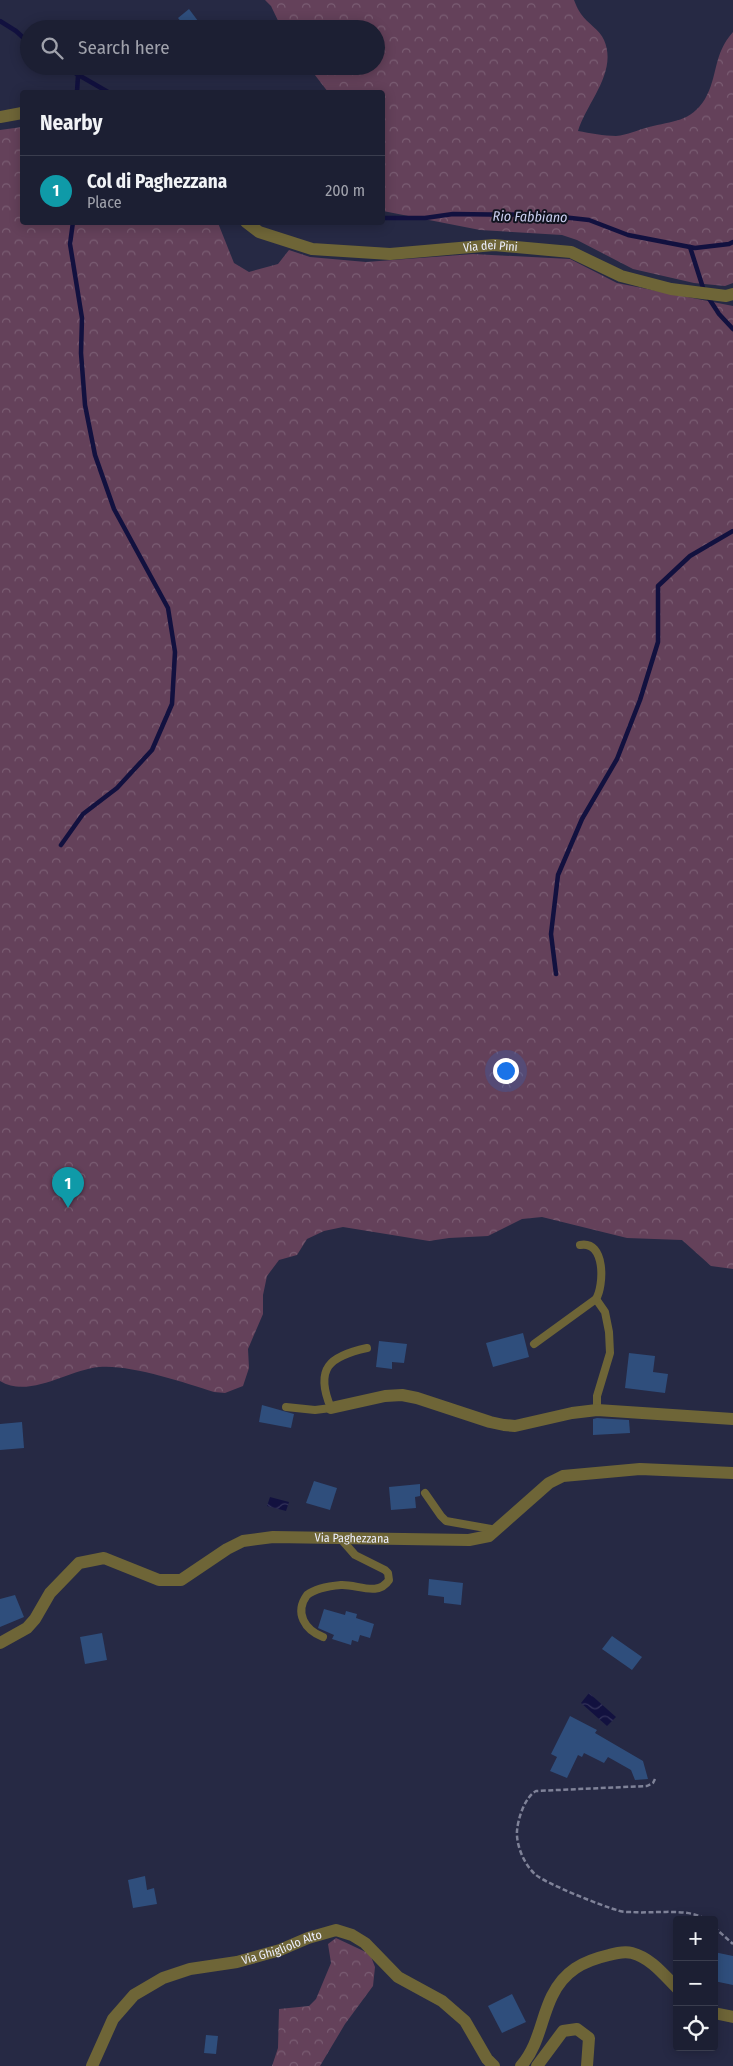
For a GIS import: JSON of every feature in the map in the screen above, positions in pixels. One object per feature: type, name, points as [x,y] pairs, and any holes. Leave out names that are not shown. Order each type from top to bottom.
[{"type":"street","points":[[0,117],[20,113]]},
{"type":"street","name":"Via dei Pini","points":[[250,225],[259,232],[312,249],[390,254],[494,244],[571,252],[622,276],[663,287],[726,296],[733,294]]},
{"type":"street","points":[[331,1408],[385,1396],[402,1395],[490,1422],[515,1426],[572,1413],[597,1410],[733,1419]]},
{"type":"street","name":"Via Paghezzana","points":[[0,1643],[27,1628],[36,1619],[50,1593],[79,1563],[104,1558],[159,1580],[181,1580],[227,1549],[243,1541],[273,1537],[469,1540],[489,1536],[549,1483],[563,1476],[640,1469],[733,1473]]},
{"type":"street","name":"Via Ghigliolo Alto","points":[[92,2066],[112,2019],[134,1995],[163,1978],[190,1969],[237,1962],[280,1950],[308,1938],[336,1930],[352,1934],[365,1943],[398,1977],[442,2001],[465,2021],[487,2059],[494,2066]]},
{"type":"street","points":[[521,2066],[532,2050],[551,1996],[558,1984],[567,1974],[589,1959],[619,1952],[632,1953],[647,1960],[673,1984]]},
{"type":"street","points":[[718,2014],[733,2017]]},
{"type":"street","points":[[537,2066],[563,2031],[577,2029],[589,2038],[587,2066]]},
{"type":"lane","points":[[534,1344],[596,1299],[599,1293],[602,1266],[594,1250],[584,1244],[580,1245]]},
{"type":"lane","points":[[596,1299],[605,1312],[609,1332],[610,1353],[597,1396],[597,1410]]},
{"type":"lane","points":[[286,1407],[315,1410],[331,1408],[326,1385],[326,1368],[332,1360],[347,1352],[367,1348]]},
{"type":"lane","points":[[425,1493],[446,1521],[497,1530]]},
{"type":"lane","points":[[323,1637],[311,1631],[303,1621],[302,1606],[307,1595],[325,1588],[342,1585],[369,1589],[377,1588],[382,1587],[389,1580],[388,1573],[355,1555],[341,1539]]},
{"type":"path","points":[[655,1779],[653,1783],[647,1786],[536,1791],[530,1794],[517,1830],[520,1848],[526,1863],[536,1875],[617,1910],[695,1914],[699,1916]]},
{"type":"path","points":[[718,1930],[733,1944]]},
{"type":"green space","points":[[265,0],[574,0],[581,14],[602,36],[607,52],[607,64],[600,87],[578,131],[611,136],[625,135],[673,122],[687,116],[700,107],[709,91],[722,49],[733,32],[733,283],[725,286],[694,283],[633,269],[577,240],[562,235],[480,230],[385,211],[385,90],[326,90],[315,75],[385,75],[385,20],[278,20],[271,6]]},
{"type":"green space","points":[[20,127],[20,225],[219,225],[234,263],[249,272],[278,264],[289,250],[310,257],[366,262],[473,254],[570,259],[617,283],[733,306],[733,1269],[711,1266],[682,1240],[627,1238],[542,1217],[522,1219],[488,1236],[429,1241],[343,1227],[324,1231],[307,1239],[297,1255],[279,1260],[267,1276],[263,1295],[263,1314],[248,1349],[249,1368],[243,1386],[225,1393],[214,1392],[140,1371],[111,1367],[87,1369],[49,1382],[23,1387],[11,1386],[0,1381],[0,130]]},
{"type":"green space","points":[[336,1938],[370,1954],[375,1967],[373,1986],[345,2024],[320,2066],[272,2066],[278,2048],[279,2009],[309,2006],[316,1999],[331,1963],[328,1944]]},
{"type":"water","points":[[270,1497],[289,1502],[286,1511],[267,1506]]},
{"type":"water","points":[[589,1693],[616,1717],[607,1726],[581,1703]]},
{"type":"building","points":[[189,9],[197,20],[180,20],[178,18]]},
{"type":"building","points":[[523,1333],[529,1357],[493,1367],[486,1343]]},
{"type":"building","points":[[379,1341],[407,1344],[404,1363],[392,1362],[392,1369],[376,1367]]},
{"type":"building","points":[[629,1353],[655,1356],[653,1372],[668,1374],[665,1393],[625,1388]]},
{"type":"building","points":[[262,1405],[294,1414],[291,1428],[259,1422]]},
{"type":"building","points":[[593,1419],[629,1420],[630,1433],[593,1435]]},
{"type":"building","points":[[22,1422],[24,1448],[0,1450],[0,1424]]},
{"type":"building","points":[[314,1481],[337,1488],[330,1510],[306,1503]]},
{"type":"building","points":[[420,1484],[420,1496],[415,1497],[416,1508],[391,1510],[389,1487]]},
{"type":"building","points":[[429,1579],[463,1583],[461,1605],[444,1603],[444,1597],[428,1595]]},
{"type":"building","points":[[15,1595],[24,1617],[0,1627],[0,1599]]},
{"type":"building","points":[[324,1609],[345,1615],[346,1611],[357,1614],[356,1618],[374,1624],[370,1638],[360,1635],[358,1642],[352,1640],[351,1645],[332,1639],[334,1635],[318,1628]]},
{"type":"building","points":[[102,1633],[107,1660],[85,1664],[80,1637]]},
{"type":"building","points":[[612,1636],[642,1657],[632,1670],[602,1649]]},
{"type":"building","points":[[570,1716],[597,1730],[595,1733],[643,1761],[648,1779],[635,1780],[631,1770],[608,1757],[604,1763],[584,1753],[582,1757],[578,1755],[567,1778],[550,1771],[557,1757],[551,1754]]},
{"type":"building","points":[[145,1876],[147,1890],[154,1888],[157,1904],[133,1908],[128,1880]]},
{"type":"building","points":[[718,1953],[733,1956],[733,1985],[718,1982]]},
{"type":"building","points":[[512,1994],[526,2022],[502,2033],[488,2006]]},
{"type":"building","points":[[206,2035],[218,2036],[216,2054],[204,2053]]},
{"type":"waterway","name":"Rio Fabbiano","points":[[0,21],[20,35]]},
{"type":"waterway","name":"Rio Fabbiano","points":[[79,75],[105,90]]},
{"type":"waterway","points":[[77,90],[78,76]]},
{"type":"waterway","name":"Rio Fabbiano","points":[[385,218],[425,218],[453,214],[544,215],[589,220],[628,235],[695,248],[733,242]]},
{"type":"waterway","points":[[61,845],[83,814],[117,788],[152,750],[172,704],[175,652],[168,608],[114,509],[95,455],[85,405],[81,353],[82,318],[70,244],[73,225]]},
{"type":"waterway","points":[[690,247],[704,291]]},
{"type":"waterway","points":[[708,297],[719,314],[733,329]]},
{"type":"waterway","points":[[556,974],[551,934],[558,875],[582,819],[617,759],[640,700],[658,642],[658,586],[690,556],[733,531]]},
{"type":"place","name":"Col di Paghezzana","points":[[68,1208]]}]
